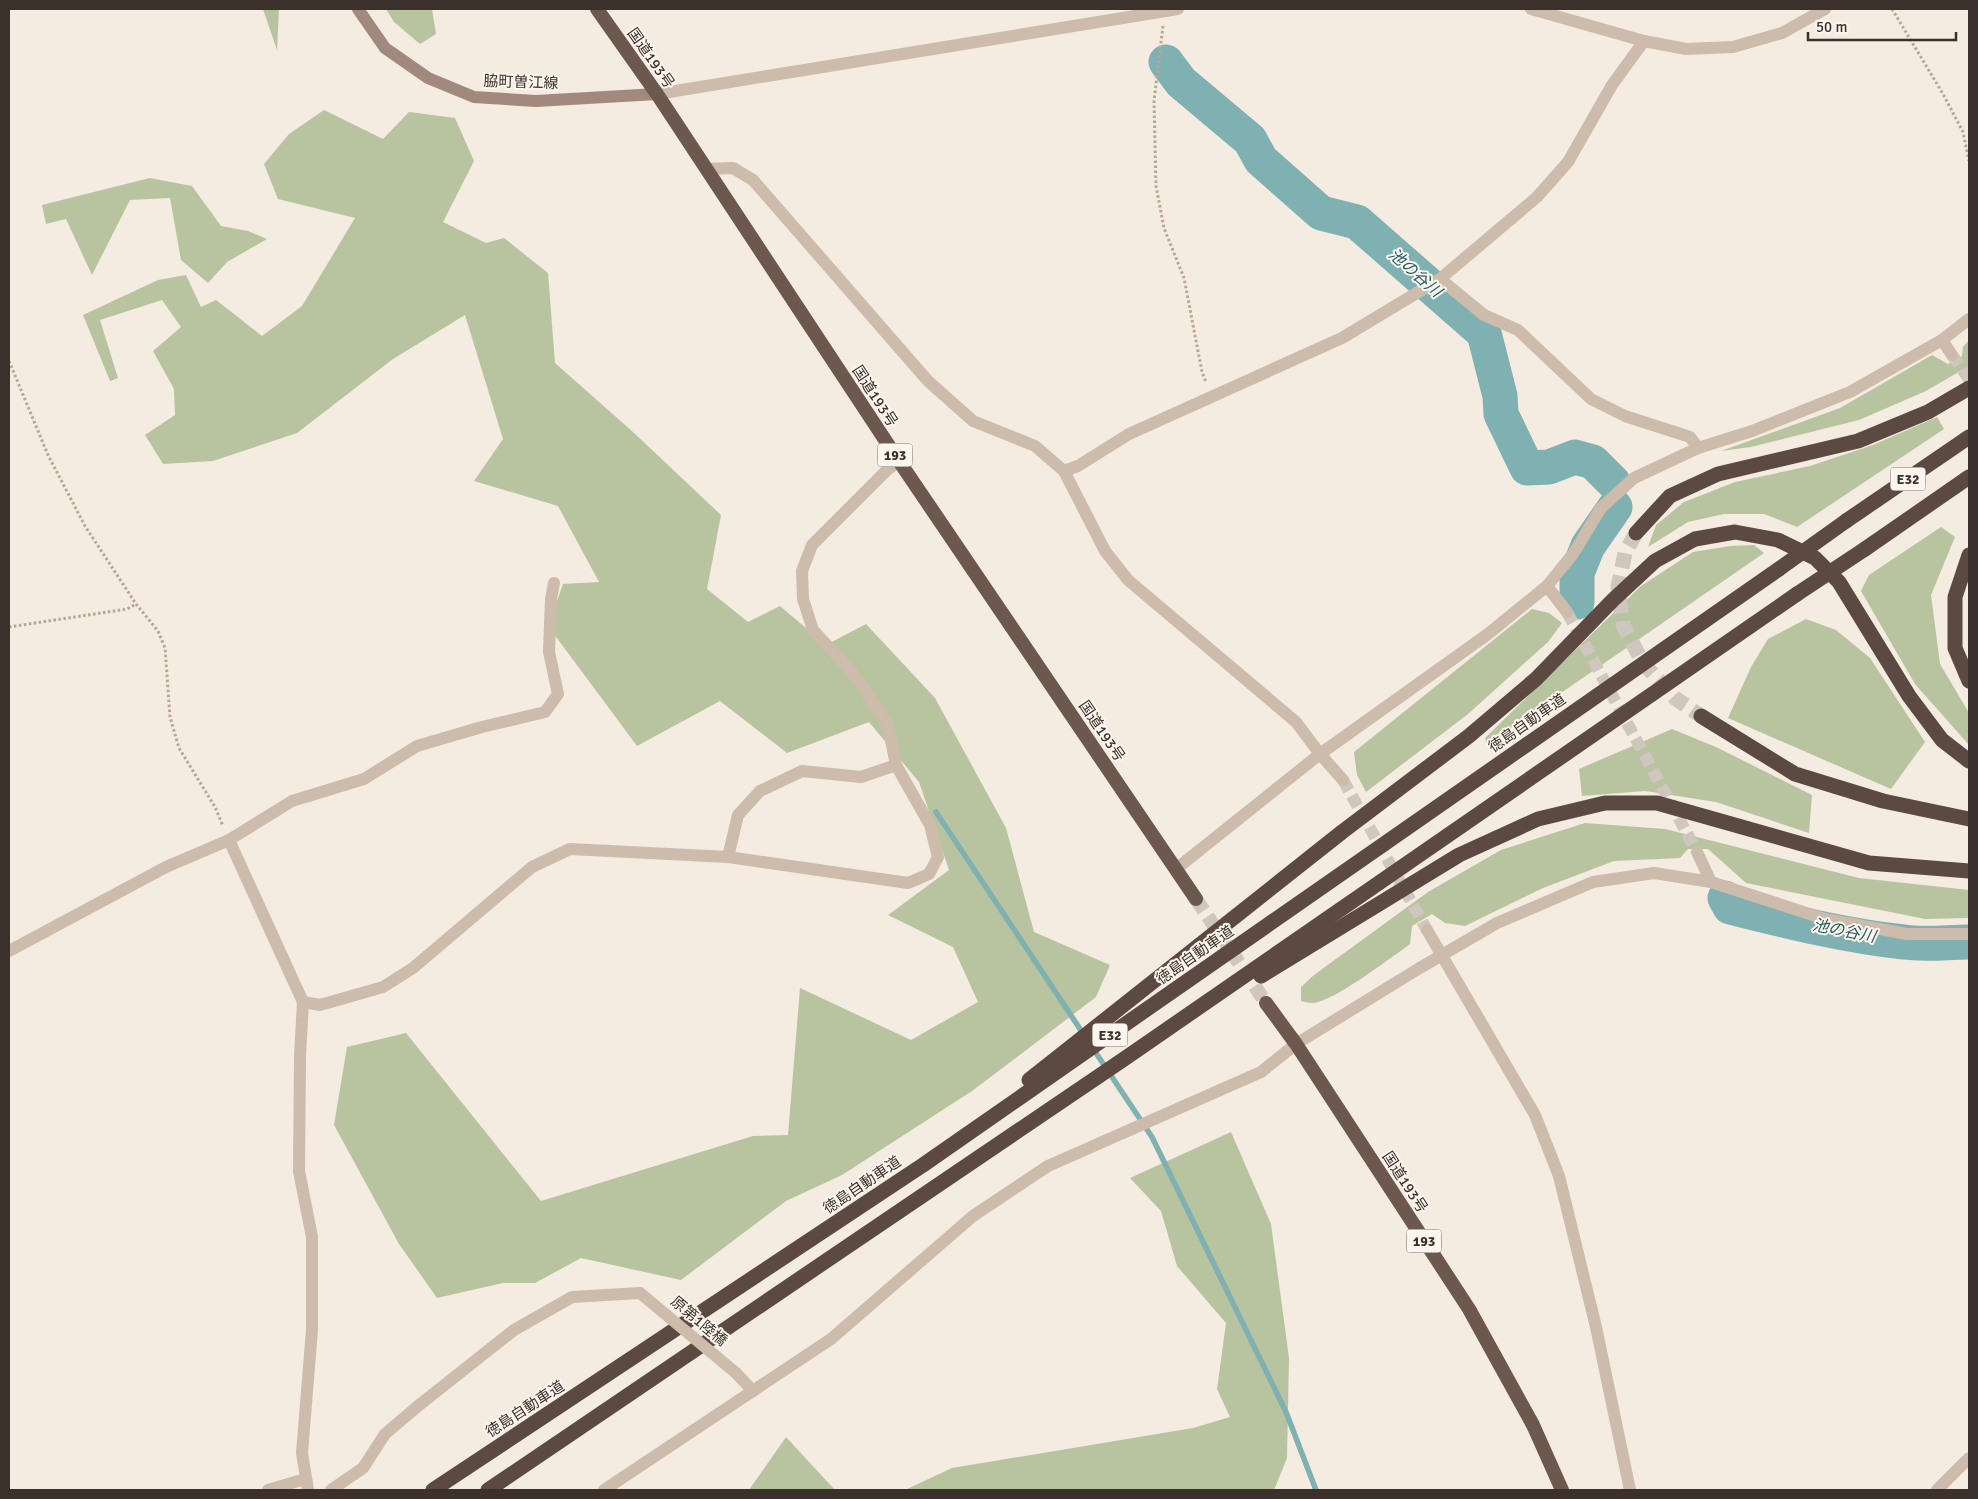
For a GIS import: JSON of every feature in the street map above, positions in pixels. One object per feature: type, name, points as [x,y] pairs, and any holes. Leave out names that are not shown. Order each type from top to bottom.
[{"type":"highway","name":"国道193号","points":[[597,9],[657,94],[899,461],[1196,899]]},
{"type":"highway","points":[[1636,533],[1670,496],[1718,474],[1858,441],[1928,412],[1969,388]]},
{"type":"highway","name":"徳島自動車道","points":[[433,1490],[923,1166],[1969,437]]},
{"type":"highway","name":"E32","points":[[488,1490],[1127,1057],[1969,477]]},
{"type":"highway","points":[[923,1166],[1200,943],[1469,736],[1536,679],[1613,600],[1655,561],[1695,539],[1735,532],[1778,540],[1815,558],[1839,582],[1909,696],[1942,740],[1969,761]]},
{"type":"highway","points":[[1969,556],[1955,597],[1955,648],[1969,681]]},
{"type":"highway","points":[[1701,716],[1795,774],[1883,801],[1969,819]]},
{"type":"highway","points":[[1127,1057],[1459,855],[1538,819],[1605,803],[1657,803],[1870,863],[1969,872]]},
{"type":"highway","name":"国道193号","points":[[1266,1003],[1296,1044],[1469,1309],[1533,1425],[1562,1490]]},
{"type":"main road","name":"脇町曽江線","points":[[358,9],[384,48],[428,78],[474,97],[536,102],[657,94]]},
{"type":"street","points":[[657,94],[1173,9]]},
{"type":"street","points":[[1531,9],[1644,41],[1686,49],[1733,47],[1782,33],[1825,9]]},
{"type":"street","points":[[1064,471],[1078,466],[1129,434],[1342,338],[1434,283],[1537,197],[1568,162],[1612,85],[1644,41]]},
{"type":"street","points":[[706,169],[733,168],[753,180],[928,381],[973,421],[1034,446],[1064,471],[1105,551],[1128,580],[1278,705],[1296,722],[1320,754],[1344,780]]},
{"type":"street","points":[[1434,283],[1484,315],[1518,330],[1591,399],[1625,416],[1690,437],[1698,448]]},
{"type":"street","points":[[1176,869],[1320,754],[1488,634],[1547,586],[1573,554],[1601,508],[1634,478],[1698,448],[1752,431],[1850,392],[1942,340],[1969,319]]},
{"type":"street","points":[[1942,340],[1952,355]]},
{"type":"street","points":[[303,1002],[320,1005],[383,987],[413,968],[532,867],[570,849],[728,857],[908,883],[929,874],[938,857],[930,825],[896,765],[888,726],[858,679],[813,630],[803,599],[802,571],[812,545],[887,470],[899,461]]},
{"type":"street","points":[[9,951],[166,867],[229,840],[292,801],[364,779],[417,746],[482,727],[545,712],[558,694],[549,652],[551,599],[554,583]]},
{"type":"street","points":[[1547,586],[1568,612]]},
{"type":"street","points":[[728,857],[738,815],[760,791],[802,771],[861,777],[896,765]]},
{"type":"street","points":[[229,840],[303,1002],[300,1056],[299,1171],[312,1237],[312,1330],[302,1454],[307,1484],[268,1490]]},
{"type":"street","points":[[1697,852],[1711,882]]},
{"type":"street","points":[[604,1490],[831,1339],[973,1216],[1048,1166],[1261,1072],[1296,1044],[1442,955],[1497,924],[1593,882],[1654,873],[1711,882],[1825,919],[1908,934],[1969,934]]},
{"type":"street","points":[[1427,930],[1535,1115],[1559,1176],[1596,1327],[1630,1490]]},
{"type":"street","name":"原第1陸橋","points":[[331,1490],[363,1468],[384,1434],[418,1406],[514,1330],[572,1297],[640,1293],[736,1373],[753,1391]]},
{"type":"street","points":[[1937,1490],[1969,1458]]},
{"type":"path","points":[[1173,9],[1154,101],[1156,186],[1164,228],[1184,278],[1202,372],[1212,396]]},
{"type":"path","points":[[1892,9],[1943,94],[1963,132],[1969,161]]},
{"type":"path","points":[[9,361],[48,455],[85,526],[136,604],[158,631],[165,648],[170,717],[179,748],[215,807],[229,840]]},
{"type":"path","points":[[9,627],[127,609],[136,604]]},
{"type":"green space","points":[[263,9],[279,9],[277,51],[277,50]]},
{"type":"green space","points":[[386,9],[432,9],[436,34],[420,44],[394,22]]},
{"type":"green space","points":[[324,110],[383,139],[409,112],[455,118],[474,161],[443,222],[486,243],[504,238],[548,273],[555,363],[633,432],[721,515],[707,589],[748,622],[780,606],[826,645],[866,624],[935,698],[1006,828],[1034,932],[1110,965],[1096,997],[972,1091],[842,1175],[786,1201],[681,1280],[581,1258],[535,1283],[503,1283],[437,1298],[399,1244],[334,1125],[347,1047],[406,1033],[541,1201],[753,1136],[788,1135],[800,988],[911,1040],[978,1002],[953,947],[888,915],[949,870],[919,782],[869,722],[787,753],[720,701],[637,746],[548,626],[563,584],[599,582],[558,506],[474,481],[503,439],[465,315],[393,359],[297,433],[213,461],[163,464],[145,435],[175,415],[174,389],[153,351],[181,327],[162,300],[100,320],[118,378],[110,381],[83,315],[158,280],[186,275],[201,307],[216,300],[262,336],[302,306],[355,218],[278,199],[264,164],[289,134]]},
{"type":"green space","points":[[150,178],[192,186],[221,226],[248,231],[267,239],[227,262],[208,283],[181,260],[170,198],[130,200],[92,275],[66,219],[46,224],[42,205]]},
{"type":"green space","points":[[1969,340],[1969,366],[1926,391],[1859,420],[1751,447],[1721,451],[1840,408],[1932,355],[1948,364],[1962,356],[1963,347]]},
{"type":"green space","points":[[1937,417],[1944,429],[1797,527],[1764,514],[1724,514],[1688,522],[1648,547],[1656,525],[1684,502],[1735,482],[1810,466],[1873,445]]},
{"type":"green space","points":[[1941,527],[1955,537],[1931,595],[1940,664],[1969,713],[1969,745],[1915,684],[1861,591],[1869,575]]},
{"type":"green space","points":[[1754,545],[1764,553],[1487,744],[1485,738],[1641,586],[1693,552],[1730,546]]},
{"type":"green space","points":[[1532,609],[1549,613],[1562,623],[1548,642],[1468,714],[1366,792],[1357,775],[1354,752]]},
{"type":"green space","points":[[1806,619],[1836,630],[1870,658],[1925,742],[1891,789],[1728,718],[1751,667],[1768,639]]},
{"type":"green space","points":[[1672,729],[1716,747],[1812,795],[1809,833],[1716,802],[1645,791],[1582,796],[1579,769]]},
{"type":"green space","points":[[1585,823],[1665,829],[1859,878],[1969,890],[1969,918],[1925,919],[1746,883],[1708,849],[1688,849],[1680,858],[1614,861],[1543,888],[1465,926],[1445,923],[1432,914],[1412,926],[1410,944],[1362,978],[1322,1001],[1308,1003],[1301,1001],[1301,987],[1314,975],[1428,892],[1501,850]]},
{"type":"green space","points":[[1231,1132],[1271,1224],[1289,1358],[1287,1458],[1274,1490],[905,1490],[952,1468],[1193,1428],[1230,1417],[1217,1389],[1226,1323],[1177,1266],[1161,1211],[1130,1178]]},
{"type":"green space","points":[[786,1437],[835,1490],[749,1490]]},
{"type":"waterway","name":"池の谷川","points":[[1166,62],[1181,82],[1250,140],[1261,160],[1321,213],[1357,222],[1484,333],[1500,396],[1501,414],[1527,468],[1549,467],[1575,457],[1593,462],[1613,482]]},
{"type":"waterway","name":"池の谷川","points":[[1577,602],[1577,573],[1588,546],[1615,507]]},
{"type":"waterway","points":[[936,812],[1084,1035]]},
{"type":"waterway","name":"池の谷川","points":[[1725,898],[1730,907],[1816,928],[1860,936],[1912,943],[1969,942]]},
{"type":"waterway","points":[[1092,1047],[1152,1137],[1286,1412],[1316,1490]]},
{"type":"tunnel","points":[[1952,355],[1969,379]]},
{"type":"tunnel","points":[[1636,533],[1625,553],[1618,587],[1623,625],[1643,663],[1675,698],[1701,716]]},
{"type":"tunnel","points":[[1567,612],[1697,852]]},
{"type":"tunnel","points":[[1343,780],[1427,930]]},
{"type":"tunnel","points":[[1196,899],[1266,1003]]}]
